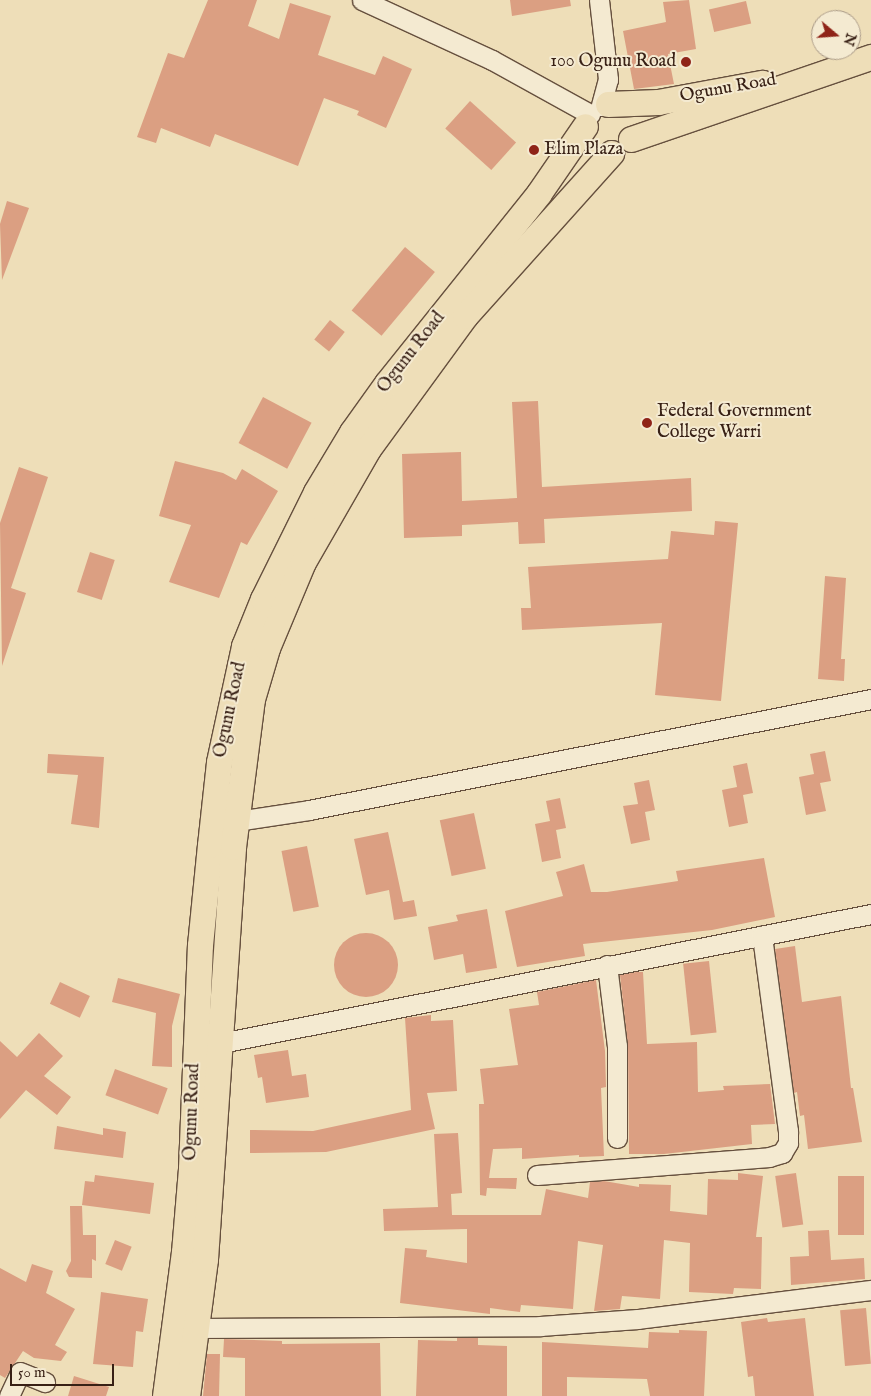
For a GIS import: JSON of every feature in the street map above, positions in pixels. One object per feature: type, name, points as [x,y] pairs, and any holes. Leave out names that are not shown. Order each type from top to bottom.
[{"type":"main road","name":"Ogunu Road","points":[[631,139],[746,102],[819,73],[871,57]]},
{"type":"main road","name":"Ogunu Road","points":[[165,1396],[190,1187],[200,945],[219,762],[244,646],[263,600],[316,492],[352,432],[387,383],[555,171],[596,112],[819,73]]},
{"type":"main road","points":[[623,109],[630,115],[633,131],[631,139],[619,151],[611,153],[595,149],[585,135],[596,112],[623,109]]},
{"type":"main road","name":"Ogunu Road","points":[[187,1396],[205,1259],[221,1043],[224,947],[237,821],[252,699],[266,648],[303,562],[332,508],[368,449],[465,316],[611,153]]},
{"type":"street","points":[[362,0],[492,60],[596,112],[608,79],[598,0]]},
{"type":"street","points":[[237,821],[309,810],[871,699]]},
{"type":"street","points":[[221,1043],[871,914]]},
{"type":"street","points":[[537,1175],[769,1157],[782,1153],[788,1143],[788,1131],[762,936]]},
{"type":"street","points":[[607,965],[617,1046],[617,1138]]},
{"type":"street","points":[[196,1328],[540,1326],[638,1319],[871,1290]]},
{"type":"street","points":[[9,1396],[20,1372],[45,1382]]},
{"type":"building","points":[[208,0],[257,0],[248,26],[279,39],[290,3],[331,16],[318,55],[375,75],[383,56],[412,69],[386,128],[357,115],[359,111],[324,98],[298,166],[215,134],[210,147],[161,128],[156,143],[137,137],[168,53],[184,58]]},
{"type":"building","points":[[510,0],[570,0],[571,6],[512,16]]},
{"type":"building","points":[[689,0],[696,49],[668,54],[674,84],[634,89],[623,31],[666,22],[663,2]]},
{"type":"building","points":[[746,1],[751,23],[714,32],[709,10]]},
{"type":"building","points":[[470,101],[516,142],[491,170],[445,128]]},
{"type":"building","points":[[7,201],[29,208],[2,280],[0,224]]},
{"type":"building","points":[[405,247],[435,272],[382,336],[352,311]]},
{"type":"building","points":[[330,320],[345,332],[329,351],[314,339]]},
{"type":"building","points":[[263,397],[312,423],[287,469],[239,443]]},
{"type":"building","points":[[538,401],[542,487],[691,478],[692,511],[544,519],[545,543],[519,544],[518,522],[462,525],[462,536],[404,538],[402,454],[461,452],[462,501],[517,498],[512,402]]},
{"type":"building","points":[[175,461],[223,473],[236,480],[242,469],[278,491],[247,545],[241,542],[219,598],[169,582],[191,525],[159,516]]},
{"type":"building","points":[[19,467],[48,477],[11,588],[26,593],[2,666],[0,523]]},
{"type":"building","points":[[715,521],[738,523],[721,701],[655,695],[662,623],[522,630],[521,608],[531,608],[528,567],[668,559],[671,531],[714,535]]},
{"type":"building","points":[[90,552],[115,560],[102,600],[77,592]]},
{"type":"building","points":[[825,576],[846,578],[841,659],[845,659],[844,681],[818,679]]},
{"type":"building","points":[[825,751],[831,781],[820,783],[826,811],[806,815],[799,777],[814,774],[810,754]]},
{"type":"building","points":[[48,754],[104,757],[99,828],[71,824],[78,775],[47,773]]},
{"type":"building","points":[[747,763],[753,793],[743,795],[748,823],[729,827],[722,790],[737,787],[733,766]]},
{"type":"building","points":[[649,780],[655,810],[645,812],[650,840],[631,844],[623,806],[638,804],[634,783]]},
{"type":"building","points":[[560,798],[566,828],[556,830],[561,858],[542,862],[535,824],[550,821],[546,801]]},
{"type":"building","points":[[474,813],[486,869],[452,876],[440,820]]},
{"type":"building","points":[[388,832],[403,902],[414,900],[417,916],[394,920],[389,890],[366,895],[354,839]]},
{"type":"building","points":[[307,846],[319,907],[293,912],[281,851]]},
{"type":"building","points":[[764,858],[775,917],[712,930],[583,944],[585,956],[517,967],[505,911],[563,896],[556,872],[584,864],[591,892],[607,892],[678,881],[676,871]]},
{"type":"building","points":[[487,909],[497,968],[466,973],[463,954],[434,960],[428,927],[458,921],[456,915]]},
{"type":"building","points":[[360,933],[372,933],[389,942],[396,953],[398,965],[396,977],[389,988],[372,997],[360,997],[348,992],[339,983],[334,971],[334,959],[339,947],[348,938]]},
{"type":"building","points":[[795,946],[802,1002],[841,996],[851,1088],[853,1088],[862,1142],[808,1149],[804,1115],[800,1116],[797,1092],[794,1093],[775,949]]},
{"type":"building","points":[[709,961],[717,1033],[691,1035],[683,964]]},
{"type":"building","points":[[643,972],[647,1044],[697,1042],[698,1092],[724,1090],[723,1086],[770,1084],[775,1124],[751,1125],[752,1144],[664,1154],[629,1154],[628,1046],[620,975]]},
{"type":"building","points":[[118,978],[180,994],[172,1026],[172,1067],[152,1066],[156,1013],[112,1002]]},
{"type":"building","points":[[596,980],[605,1051],[606,1087],[601,1088],[604,1156],[579,1157],[579,1155],[522,1159],[522,1148],[493,1149],[489,1178],[517,1178],[516,1189],[487,1188],[486,1196],[480,1195],[479,1104],[484,1104],[480,1069],[518,1065],[509,1009],[539,1005],[537,992]]},
{"type":"building","points":[[60,982],[90,996],[80,1018],[50,1004]]},
{"type":"building","points":[[431,1015],[431,1021],[453,1020],[457,1091],[427,1093],[435,1129],[326,1152],[250,1153],[250,1130],[313,1131],[411,1110],[405,1018]]},
{"type":"building","points":[[39,1033],[63,1056],[44,1076],[71,1097],[57,1115],[26,1090],[0,1119],[0,1041],[17,1057]]},
{"type":"building","points":[[288,1050],[292,1076],[306,1074],[309,1097],[266,1103],[262,1077],[258,1078],[254,1055]]},
{"type":"building","points":[[115,1069],[168,1088],[158,1114],[105,1095]]},
{"type":"building","points":[[57,1126],[103,1135],[103,1128],[126,1132],[123,1158],[54,1149]]},
{"type":"building","points":[[458,1133],[462,1193],[451,1194],[452,1215],[541,1215],[546,1189],[588,1198],[590,1182],[604,1181],[639,1187],[639,1184],[671,1185],[670,1211],[707,1215],[708,1179],[738,1180],[738,1173],[763,1176],[756,1237],[762,1237],[761,1289],[734,1288],[733,1294],[689,1292],[690,1243],[664,1240],[660,1299],[622,1296],[620,1309],[594,1311],[603,1245],[578,1241],[573,1309],[521,1305],[520,1312],[490,1308],[490,1314],[400,1303],[405,1248],[427,1250],[426,1257],[467,1263],[467,1229],[384,1231],[383,1209],[438,1207],[434,1134]]},
{"type":"building","points":[[796,1173],[803,1224],[782,1227],[775,1176]]},
{"type":"building","points":[[95,1175],[154,1183],[150,1214],[82,1205],[85,1181],[94,1182]]},
{"type":"building","points":[[838,1176],[864,1176],[864,1235],[838,1235]]},
{"type":"building","points":[[70,1206],[82,1206],[83,1235],[96,1235],[96,1261],[92,1259],[92,1278],[69,1277],[66,1271],[71,1261]]},
{"type":"building","points":[[829,1230],[831,1260],[864,1258],[865,1279],[791,1285],[790,1257],[809,1256],[808,1231]]},
{"type":"building","points":[[115,1240],[132,1247],[122,1271],[105,1264]]},
{"type":"building","points":[[32,1264],[53,1271],[46,1293],[75,1309],[55,1345],[67,1352],[61,1361],[34,1358],[23,1351],[5,1378],[0,1375],[0,1268],[26,1282]]},
{"type":"building","points":[[101,1292],[148,1299],[143,1332],[136,1331],[133,1367],[93,1364]]},
{"type":"building","points":[[866,1308],[871,1364],[845,1366],[840,1310]]},
{"type":"building","points":[[767,1318],[768,1322],[805,1318],[814,1396],[755,1396],[753,1376],[748,1377],[741,1322]]},
{"type":"building","points":[[679,1330],[707,1331],[704,1396],[650,1396],[647,1379],[567,1377],[567,1396],[542,1396],[542,1342],[648,1348],[649,1332],[679,1333]]},
{"type":"building","points":[[457,1338],[478,1338],[478,1345],[507,1346],[507,1396],[416,1396],[418,1340],[457,1341]]},
{"type":"building","points":[[224,1339],[282,1341],[282,1344],[380,1343],[381,1396],[245,1396],[245,1358],[223,1357]]},
{"type":"building","points":[[207,1354],[220,1354],[219,1396],[203,1396]]},
{"type":"building","points":[[74,1376],[109,1387],[106,1396],[68,1396]]},
{"type":"place","name":"100 Ogunu Road","points":[[686,62]]},
{"type":"place","name":"Elim Plaza","points":[[534,150]]},
{"type":"place","name":"Federal Government College Warri","points":[[647,423]]}]
